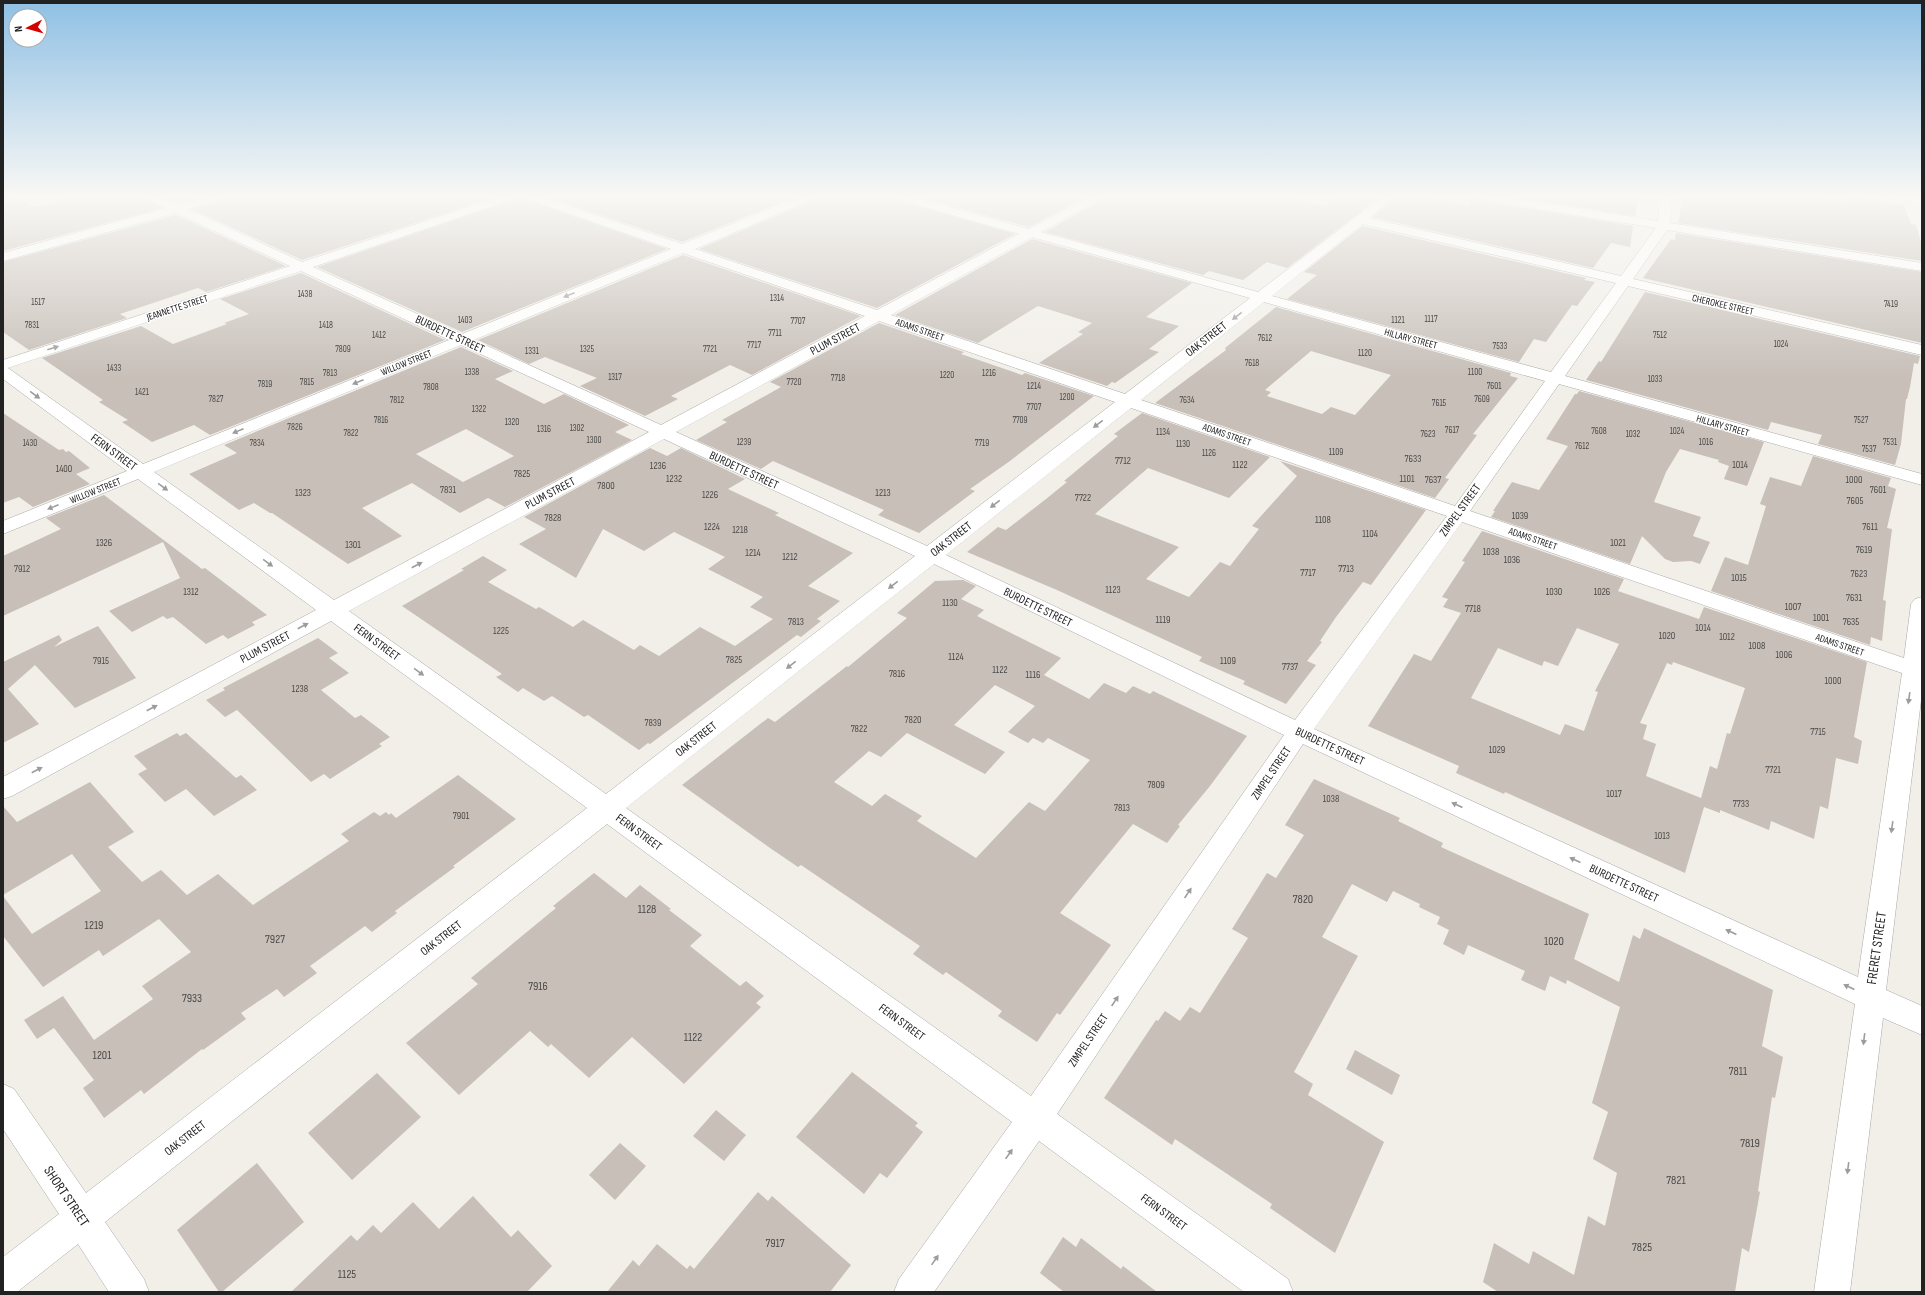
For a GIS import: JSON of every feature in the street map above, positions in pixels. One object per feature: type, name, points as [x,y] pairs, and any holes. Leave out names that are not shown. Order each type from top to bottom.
[{"type":"street","name":"BURDETTE STREET","points":[[284,257],[930,555],[1299,732],[1922,1021]]},
{"type":"street","name":"JEANNETTE STREET","points":[[3,365],[328,257]]},
{"type":"street","name":"WILLOW STREET","points":[[3,528],[662,257]]},
{"type":"street","name":"ADAMS STREET","points":[[708,257],[1459,513],[1917,671]]},
{"type":"street","name":"PLUM STREET","points":[[3,789],[985,257]]},
{"type":"street","name":"HILLARY STREET","points":[[1118,257],[1922,480]]},
{"type":"street","name":"OAK STREET","points":[[3,1280],[1311,257]]},
{"type":"street","name":"CHEROKEE STREET","points":[[1521,257],[1922,350]]},
{"type":"street","name":"ZIMPEL STREET","points":[[912,1292],[1035,1118],[1299,732],[1459,513],[1641,257]]},
{"type":"street","points":[[1862,257],[1922,267]]},
{"type":"street","name":"FERN STREET","points":[[3,372],[1275,1292]]},
{"type":"street","name":"FRERET STREET","points":[[1832,1292],[1870,997],[1917,671],[1922,604]]},
{"type":"street","name":"SHORT STREET","points":[[3,1100],[131,1292]]},
{"type":"building","points":[[20,257],[268,257],[286,266],[206,292],[198,288],[120,314],[127,318],[29,350],[3,332],[3,262]]},
{"type":"building","points":[[296,257],[310,257],[302,260]]},
{"type":"building","points":[[345,257],[646,257],[462,332],[317,267]]},
{"type":"building","points":[[677,257],[690,257],[861,316],[752,375],[730,365],[671,396],[678,399],[645,416],[580,386],[597,378],[545,357],[529,364],[478,340]]},
{"type":"building","points":[[724,257],[971,257],[877,308]]},
{"type":"building","points":[[999,257],[1099,257],[1192,283],[1146,317],[1179,326],[1149,349],[1159,352],[1115,383],[1112,382],[1107,386],[1039,363],[1083,334],[1078,332],[1092,323],[1038,306],[978,343],[895,315]]},
{"type":"building","points":[[1138,257],[1301,257],[1287,268],[1267,262],[1243,280],[1209,271],[1203,275]]},
{"type":"building","points":[[1322,257],[1497,257],[1586,278],[1584,280],[1595,282],[1577,306],[1572,305],[1546,342],[1534,339],[1519,362],[1287,299],[1317,275],[1304,272]]},
{"type":"building","points":[[1547,257],[1601,257],[1593,268]]},
{"type":"building","points":[[1658,257],[1830,257],[1922,272],[1922,343],[1643,278]]},
{"type":"building","points":[[1899,257],[1922,257],[1922,261]]},
{"type":"building","points":[[301,273],[445,340],[210,435],[194,425],[152,442],[122,422],[128,420],[99,402],[103,400],[42,358],[141,326],[173,344],[227,324],[224,323],[249,314],[220,299]]},
{"type":"building","points":[[1645,292],[1920,356],[1918,364],[1914,363],[1910,387],[1906,399],[1901,444],[1895,465],[1818,444],[1822,435],[1771,422],[1768,430],[1586,380],[1599,361],[1601,362]]},
{"type":"building","points":[[1276,307],[1511,373],[1510,376],[1518,378],[1473,434],[1477,435],[1445,478],[1449,479],[1435,498],[1155,403],[1226,350],[1225,348]],"holes":[[[1311,351],[1391,375],[1355,415],[1331,407],[1322,414],[1267,396],[1271,392],[1265,390]]]},
{"type":"building","points":[[879,323],[964,352],[961,354],[1022,375],[1025,373],[1094,396],[1010,461],[970,489],[975,491],[919,533],[878,515],[884,510],[773,461],[761,469],[696,440],[727,422],[722,420],[781,387],[770,382]]},
{"type":"building","points":[[461,347],[513,371],[495,379],[544,404],[564,394],[629,425],[615,432],[632,440],[505,507],[488,498],[460,513],[412,483],[362,508],[402,536],[348,564],[272,513],[254,503],[239,510],[189,474],[237,453],[224,445]],"holes":[[[466,429],[514,456],[463,482],[416,454]]]},
{"type":"building","points":[[1579,391],[1764,442],[1747,486],[1724,479],[1729,466],[1718,462],[1719,460],[1680,449],[1666,472],[1654,502],[1701,517],[1693,536],[1710,542],[1700,564],[1691,561],[1673,562],[1665,559],[1642,536],[1630,564],[1491,517],[1495,511],[1493,511],[1512,482],[1539,490],[1568,446],[1546,439],[1575,394]]},
{"type":"building","points":[[3,413],[59,450],[63,449],[66,452],[69,451],[90,468],[76,474],[90,484],[33,507],[19,497],[3,503]]},
{"type":"building","points":[[1142,413],[1270,457],[1229,498],[1148,468],[1095,514],[1179,547],[1146,579],[1189,597],[1220,562],[1230,566],[1259,529],[1252,526],[1297,476],[1280,461],[1426,510],[1371,585],[1363,582],[1336,617],[1320,641],[1322,642],[1307,661],[1316,665],[1286,704],[1243,684],[1245,681],[1199,661],[1202,657],[1057,590],[967,552],[998,527],[1006,530],[1046,499],[1067,482],[1064,481],[1118,436],[1114,434]]},
{"type":"building","points":[[650,448],[667,456],[681,448],[745,479],[728,489],[779,513],[775,515],[853,553],[808,586],[840,601],[817,619],[821,621],[801,637],[797,635],[650,744],[648,743],[639,750],[588,715],[584,717],[552,696],[544,701],[523,688],[518,692],[496,677],[502,674],[402,606],[464,570],[461,569],[483,556],[507,570],[488,582],[536,609],[539,607],[573,627],[583,620],[634,650],[640,645],[659,656],[700,627],[735,646],[773,619],[750,607],[763,597],[708,569],[725,557],[674,532],[644,551],[603,529],[576,578],[519,544],[546,529],[524,517]]},
{"type":"building","points":[[1813,456],[1891,478],[1888,486],[1896,489],[1887,528],[1892,529],[1883,600],[1886,601],[1882,641],[1871,637],[1870,645],[1711,591],[1725,557],[1748,565],[1766,506],[1760,504],[1770,477],[1801,486]]},
{"type":"building","points":[[104,495],[202,569],[205,568],[267,615],[252,622],[255,625],[228,639],[223,635],[206,644],[173,617],[167,619],[163,616],[132,632],[109,611],[180,578],[163,542],[3,616],[3,556],[61,529],[46,518]]},
{"type":"building","points":[[1482,531],[1624,579],[1618,591],[1699,619],[1704,607],[1867,662],[1854,737],[1862,741],[1858,764],[1836,758],[1828,809],[1820,806],[1814,839],[1771,821],[1769,830],[1720,810],[1720,813],[1704,807],[1685,873],[1505,792],[1504,794],[1456,773],[1459,766],[1368,726],[1414,654],[1431,661],[1461,613],[1443,607],[1448,599],[1442,597],[1465,562],[1462,561]],"holes":[[[1577,628],[1619,644],[1595,691],[1598,692],[1584,731],[1565,724],[1560,735],[1471,698],[1498,648],[1542,666],[1544,661],[1558,666]],[[1673,662],[1745,688],[1730,734],[1727,733],[1717,769],[1710,766],[1701,798],[1646,776],[1656,744],[1643,739],[1647,725],[1640,723],[1667,663],[1672,665]]]},
{"type":"building","points":[[963,580],[976,586],[961,599],[984,610],[977,616],[1061,658],[1044,675],[1089,699],[1104,683],[1126,693],[1133,686],[1150,694],[1153,691],[1247,736],[1210,786],[1178,825],[1180,826],[1167,843],[1133,824],[1060,913],[1111,945],[1060,1015],[1057,1013],[1037,1042],[998,1016],[1002,1011],[946,972],[943,975],[913,954],[920,946],[801,865],[798,867],[682,785],[768,718],[775,722],[847,666],[848,667],[907,618],[897,613],[935,581]],"holes":[[[995,685],[1035,706],[1008,732],[1028,743],[1033,738],[1043,743],[1048,738],[1090,760],[1045,811],[1029,802],[976,858],[917,821],[922,816],[885,794],[872,806],[834,782],[869,751],[881,757],[907,733],[985,774],[1005,752],[954,725]]]},
{"type":"building","points":[[98,626],[136,678],[75,708],[35,665],[8,689],[39,724],[3,743],[3,662],[59,635],[62,640],[54,647]]},
{"type":"building","points":[[318,638],[338,653],[329,658],[349,673],[321,690],[355,718],[361,715],[390,737],[379,744],[382,746],[330,779],[324,774],[311,782],[237,710],[225,717],[206,700],[225,690],[223,688]]},
{"type":"building","points":[[177,733],[180,736],[186,733],[236,778],[241,775],[257,790],[214,816],[186,789],[165,802],[138,774],[147,769],[134,756]]},
{"type":"building","points":[[458,775],[516,819],[453,866],[455,867],[395,911],[397,913],[372,932],[365,926],[310,966],[317,973],[284,997],[277,989],[241,1013],[246,1019],[203,1050],[202,1049],[144,1094],[141,1090],[104,1118],[83,1088],[94,1080],[54,1028],[37,1039],[24,1020],[63,996],[94,1040],[153,999],[142,986],[191,952],[159,919],[103,956],[99,950],[43,987],[3,936],[3,896],[32,934],[101,891],[72,854],[3,895],[3,806],[17,822],[90,782],[134,832],[108,847],[142,882],[161,870],[187,895],[218,874],[253,905],[349,841],[341,834],[374,812],[380,816],[386,812],[389,815],[391,813],[396,818]]},
{"type":"building","points":[[1314,779],[1400,818],[1398,821],[1443,843],[1441,847],[1589,914],[1574,959],[1619,982],[1633,935],[1640,939],[1644,928],[1773,990],[1762,1046],[1783,1057],[1775,1098],[1772,1097],[1758,1191],[1760,1192],[1749,1252],[1742,1248],[1735,1292],[1498,1292],[1483,1282],[1494,1243],[1529,1264],[1533,1251],[1574,1275],[1588,1216],[1605,1226],[1617,1173],[1593,1159],[1608,1112],[1592,1103],[1620,1007],[1567,980],[1566,984],[1550,976],[1545,991],[1521,980],[1525,971],[1468,945],[1464,955],[1443,944],[1449,930],[1437,924],[1440,917],[1419,907],[1420,904],[1393,891],[1387,902],[1352,884],[1322,937],[1358,956],[1294,1072],[1313,1084],[1308,1095],[1384,1142],[1335,1253],[1270,1208],[1272,1204],[1175,1139],[1172,1145],[1104,1098],[1156,1020],[1158,1021],[1165,1011],[1180,1021],[1190,1007],[1200,1013],[1248,938],[1232,929],[1267,873],[1276,878],[1304,835],[1285,825]]},
{"type":"building","points":[[594,873],[626,898],[640,885],[671,909],[669,910],[702,935],[690,946],[740,986],[746,981],[764,996],[756,1003],[761,1007],[684,1084],[632,1037],[589,1078],[551,1044],[548,1047],[530,1031],[459,1095],[406,1043],[478,984],[471,978],[556,908],[553,906]]},
{"type":"building","points":[[1355,1050],[1400,1075],[1392,1095],[1346,1069]]},
{"type":"building","points":[[852,1072],[918,1123],[915,1126],[923,1132],[887,1178],[880,1173],[864,1194],[796,1137]]},
{"type":"building","points":[[377,1073],[421,1117],[352,1180],[308,1133]]},
{"type":"building","points":[[716,1110],[746,1135],[724,1161],[693,1136]]},
{"type":"building","points":[[620,1143],[646,1166],[615,1200],[589,1175]]},
{"type":"building","points":[[257,1163],[304,1222],[222,1292],[219,1292],[177,1230]]},
{"type":"building","points":[[758,1192],[768,1201],[772,1196],[851,1265],[830,1292],[607,1292],[633,1260],[639,1266],[657,1244],[687,1269],[690,1265],[694,1269]]},
{"type":"building","points":[[473,1196],[511,1237],[518,1230],[552,1266],[527,1292],[291,1292],[351,1235],[357,1241],[373,1225],[381,1233],[413,1202],[439,1229]]},
{"type":"building","points":[[1063,1237],[1076,1247],[1081,1238],[1121,1269],[1123,1266],[1157,1292],[1064,1292],[1040,1273]]}]
